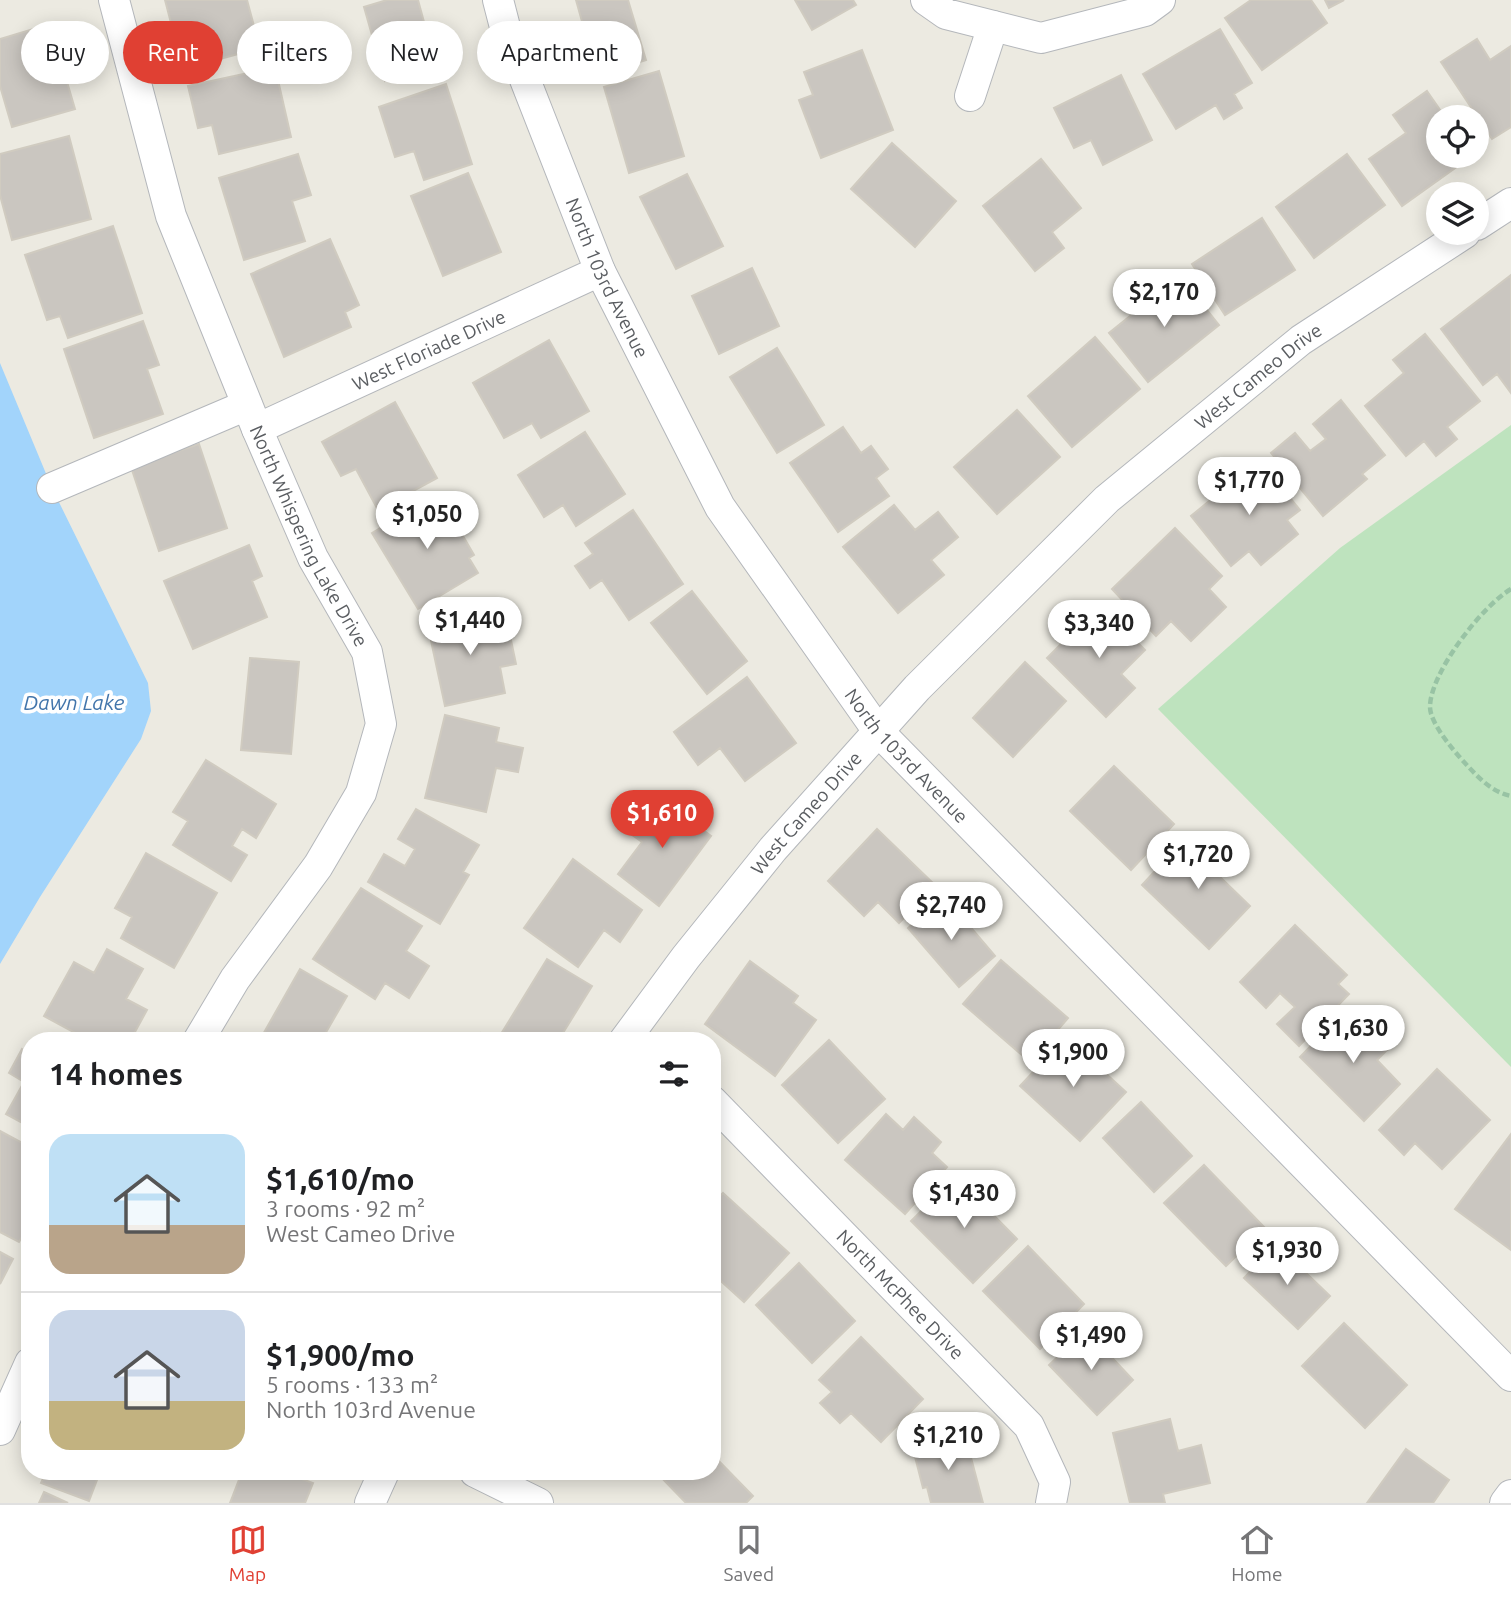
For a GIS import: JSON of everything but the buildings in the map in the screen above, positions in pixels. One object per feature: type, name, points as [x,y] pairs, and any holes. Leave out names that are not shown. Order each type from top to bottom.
[{"type":"street","name":"North Whispering Lake Drive","points":[[114,0],[171,216],[252,417],[313,558],[367,652],[381,724],[360,793],[318,866],[235,979],[203,1032]]},
{"type":"street","name":"North 103rd Avenue","points":[[498,0],[506,31],[600,271],[720,507],[878,731],[1511,1376]]},
{"type":"street","points":[[926,0],[946,14],[1041,38],[1144,10],[1160,0]]},
{"type":"street","points":[[970,96],[993,26]]},
{"type":"street","points":[[1489,217],[1511,203]]},
{"type":"street","name":"West Cameo Drive","points":[[632,1032],[686,957],[773,849],[878,731],[1024,579],[1107,499],[1301,340],[1447,245]]},
{"type":"street","name":"West Floriade Drive","points":[[52,488],[252,417],[600,271]]},
{"type":"street","name":"North McPhee Drive","points":[[721,1110],[1028,1426],[1055,1482],[1051,1503]]},
{"type":"street","points":[[0,1430],[21,1383]]},
{"type":"street","points":[[370,1503],[380,1480]]},
{"type":"street","points":[[491,1480],[538,1503]]},
{"type":"street","points":[[1505,1503],[1511,1495]]},
{"type":"path","points":[[1511,589],[1476,619],[1451,655],[1436,683],[1429,708],[1448,743],[1479,778],[1501,794],[1511,796]]},
{"type":"green space","points":[[1511,425],[1511,1067],[1158,709],[1340,548]]},
{"type":"water","name":"Dawn Lake","points":[[0,363],[52,488],[148,683],[151,711],[141,739],[0,964]]}]
